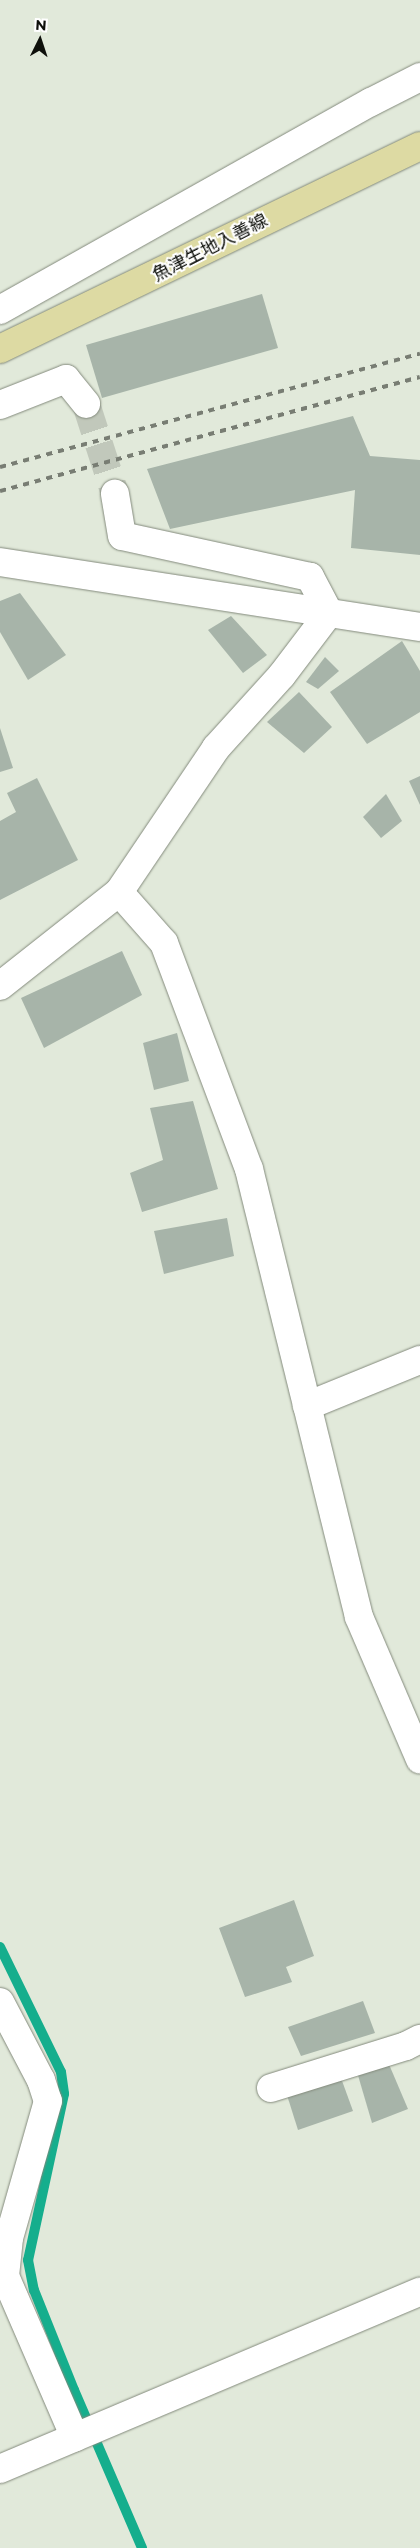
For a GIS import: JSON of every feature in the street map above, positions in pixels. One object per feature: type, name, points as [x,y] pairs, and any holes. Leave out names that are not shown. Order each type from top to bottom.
[{"type":"main road","name":"魚津生地入善線","points":[[0,350],[420,146]]},
{"type":"street","points":[[0,310],[371,102],[420,77]]},
{"type":"street","points":[[0,404],[66,379],[86,404]]},
{"type":"street","points":[[115,494],[122,536],[310,577],[329,613]]},
{"type":"street","points":[[0,562],[420,627]]},
{"type":"street","points":[[0,986],[119,892],[216,748],[282,675],[329,613]]},
{"type":"street","points":[[119,892],[164,943],[249,1169],[359,1617],[420,1758]]},
{"type":"street","points":[[307,1406],[420,1360]]},
{"type":"street","points":[[0,2002],[41,2080],[48,2101],[9,2238],[5,2276],[75,2438]]},
{"type":"street","points":[[271,2088],[406,2046],[420,2039]]},
{"type":"street","points":[[0,2470],[420,2292]]},
{"type":"building","points":[[262,294],[278,348],[102,398],[86,345]]},
{"type":"building","points":[[353,416],[370,456],[420,460],[420,555],[351,548],[355,490],[170,529],[147,469]]},
{"type":"building","points":[[20,593],[66,655],[28,680],[0,632],[0,601]]},
{"type":"building","points":[[231,616],[267,655],[243,673],[208,630]]},
{"type":"building","points":[[402,641],[420,671],[420,712],[367,744],[330,692]]},
{"type":"building","points":[[325,657],[339,671],[318,689],[306,682]]},
{"type":"building","points":[[299,692],[332,727],[304,753],[267,722]]},
{"type":"building","points":[[0,728],[13,768],[0,772]]},
{"type":"building","points":[[420,776],[420,805],[409,781]]},
{"type":"building","points":[[37,778],[78,860],[0,900],[0,821],[16,812],[7,793]]},
{"type":"building","points":[[386,794],[402,821],[381,838],[363,817]]},
{"type":"building","points":[[122,951],[142,995],[44,1048],[21,998]]},
{"type":"building","points":[[177,1033],[189,1081],[154,1090],[143,1043]]},
{"type":"building","points":[[193,1101],[218,1189],[142,1212],[130,1173],[163,1160],[150,1108]]},
{"type":"building","points":[[227,1218],[234,1256],[164,1274],[154,1231]]},
{"type":"building","points":[[294,1900],[314,1956],[286,1967],[292,1982],[245,1997],[219,1928]]},
{"type":"building","points":[[363,2001],[375,2033],[301,2056],[288,2027]]},
{"type":"building","points":[[388,2062],[408,2109],[372,2123],[357,2072]]},
{"type":"building","points":[[341,2078],[353,2111],[298,2130],[286,2092]]},
{"type":"waterway","points":[[0,1947],[61,2072],[64,2094],[28,2260],[34,2290],[74,2390],[142,2548]]},
{"type":"tunnel","points":[[86,404],[115,494]]},
{"type":"railway","points":[[0,467],[420,354]]},
{"type":"railway","points":[[0,491],[420,377]]}]
